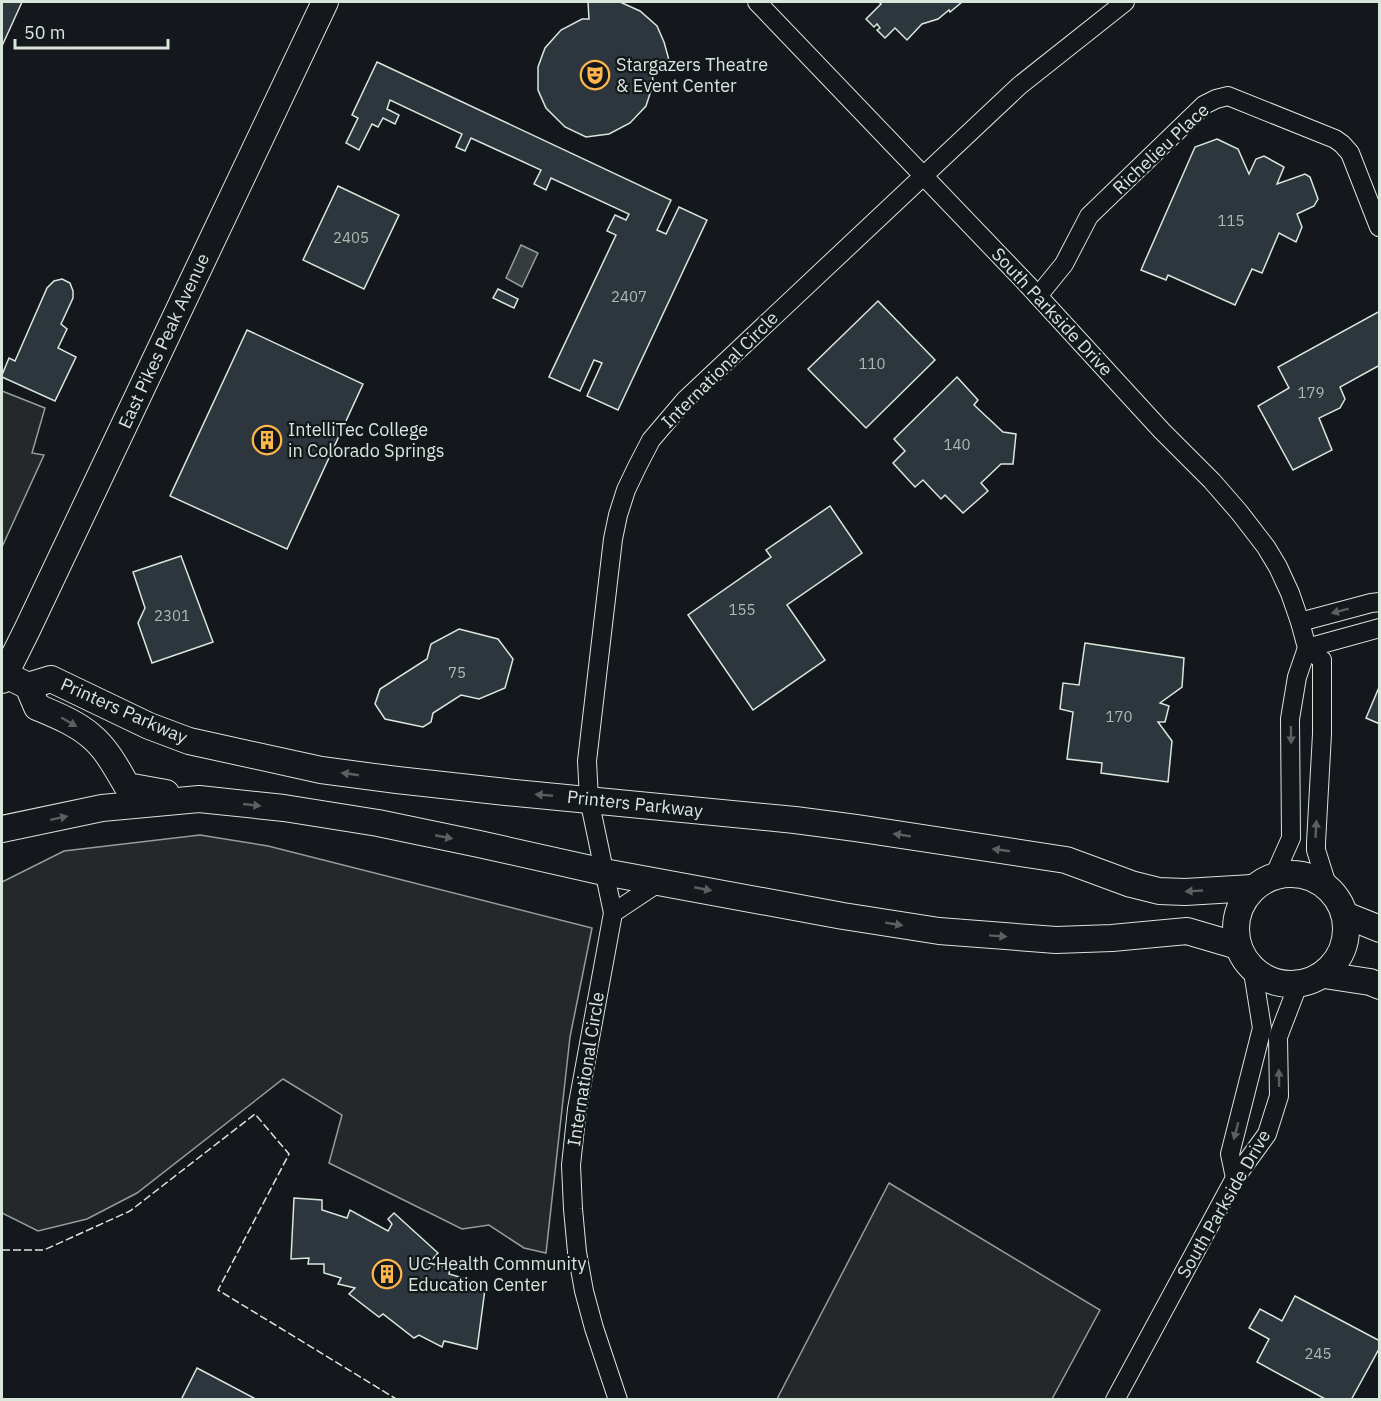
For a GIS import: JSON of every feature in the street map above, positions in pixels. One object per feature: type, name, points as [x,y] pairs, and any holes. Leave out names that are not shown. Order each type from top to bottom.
[{"type":"main road","name":"East Pikes Peak Avenue","points":[[3,677],[325,2]]},
{"type":"main road","points":[[3,677],[28,686]]},
{"type":"main road","name":"Printers Parkway","points":[[1238,946],[1186,930],[1112,938],[1056,940],[939,932],[604,872],[378,824],[284,808],[199,799],[127,786],[106,752],[92,736],[67,720],[37,707],[28,686],[51,679],[149,726],[189,741],[321,770],[419,783],[856,828],[1066,860],[1131,884],[1159,891],[1185,892],[1252,888]]},
{"type":"main road","name":"Printers Parkway","points":[[2,829],[102,808],[199,799]]},
{"type":"main road","points":[[1327,885],[1301,874],[1275,874],[1252,888],[1239,909],[1235,932],[1240,954],[1253,972],[1270,980],[1298,985],[1324,975],[1339,959],[1346,933],[1345,915],[1380,929]]},
{"type":"main road","name":"South Parkside Drive","points":[[1327,885],[1344,908],[1345,915]]},
{"type":"main road","points":[[1324,975],[1370,982],[1380,986]]},
{"type":"street","name":"South Parkside Drive","points":[[757,2],[1038,296],[1162,431],[1212,481],[1266,548],[1290,593],[1307,648],[1322,660],[1322,734],[1316,850],[1327,885]]},
{"type":"street","name":"International Circle","points":[[618,1400],[594,1328],[582,1282],[577,1252],[571,1165],[577,1109],[613,913],[589,799],[587,761],[613,539],[626,490],[651,440],[685,400],[1019,86],[1125,2]]},
{"type":"street","name":"Richelieu Place","points":[[1038,296],[1064,264],[1089,216],[1204,105],[1228,96],[1335,139],[1342,144],[1351,156],[1379,227]]},
{"type":"street","points":[[1300,622],[1380,602]]},
{"type":"street","points":[[1275,874],[1291,838],[1290,719],[1297,676],[1307,648],[1380,628]]},
{"type":"street","points":[[613,913],[661,881]]},
{"type":"street","points":[[1235,1178],[1230,1154],[1262,1028],[1253,972]]},
{"type":"street","name":"South Parkside Drive","points":[[1116,1400],[1235,1178],[1267,1134],[1279,1095],[1278,1037],[1298,985]]},
{"type":"shaded area","points":[[521,245],[538,253],[522,287],[506,278]]},
{"type":"shaded area","points":[[2,391],[45,408],[32,453],[44,455],[2,547]]},
{"type":"shaded area","points":[[200,835],[268,846],[592,928],[570,1037],[546,1253],[524,1248],[489,1225],[462,1229],[329,1163],[342,1115],[283,1079],[137,1193],[87,1219],[38,1231],[2,1213],[2,882],[64,851]]},
{"type":"shaded area","points":[[889,1183],[1100,1310],[1052,1399],[777,1399]]},
{"type":"building","points":[[2,2],[22,2],[2,46]]},
{"type":"building","name":"Stargazers Theatre & Event Center","points":[[588,2],[620,2],[640,11],[657,26],[669,60],[652,65],[653,84],[646,106],[630,123],[609,134],[586,137],[565,127],[546,108],[538,90],[538,67],[545,48],[561,30],[582,19],[589,19]]},
{"type":"building","points":[[879,2],[962,2],[938,19],[922,24],[907,40],[895,28],[885,38],[877,30],[880,28],[877,24],[874,27],[866,19],[881,4]]},
{"type":"building","points":[[377,62],[671,200],[657,230],[666,234],[679,207],[707,220],[618,410],[587,396],[602,363],[594,360],[580,391],[549,377],[616,235],[607,231],[615,215],[626,220],[629,214],[551,178],[546,190],[534,184],[541,170],[471,138],[465,151],[456,147],[462,134],[390,100],[387,109],[399,115],[395,124],[383,118],[378,127],[372,124],[359,150],[346,143],[358,118],[352,115]]},
{"type":"building","points":[[1217,139],[1238,149],[1249,174],[1256,159],[1264,156],[1284,167],[1277,184],[1305,174],[1310,177],[1318,199],[1314,206],[1297,214],[1302,227],[1296,242],[1279,233],[1262,273],[1252,269],[1235,305],[1168,275],[1166,280],[1141,270],[1195,147]]},
{"type":"building","points":[[338,186],[399,215],[364,289],[303,260]]},
{"type":"building","points":[[62,279],[70,283],[73,298],[61,324],[67,329],[58,348],[76,357],[55,401],[2,375],[9,358],[15,361],[47,288],[54,281]]},
{"type":"building","points":[[498,289],[518,299],[514,308],[493,298]]},
{"type":"building","points":[[878,301],[935,360],[866,428],[808,369]]},
{"type":"building","points":[[1380,311],[1380,365],[1340,387],[1345,399],[1340,408],[1319,418],[1332,450],[1293,470],[1258,406],[1289,388],[1278,367]]},
{"type":"building","name":"IntelliTec College in Colorado Springs","points":[[247,330],[363,384],[287,549],[170,496]]},
{"type":"building","points":[[957,377],[978,400],[974,405],[1003,432],[1016,434],[1013,464],[1001,464],[981,483],[988,491],[963,513],[945,495],[941,499],[923,480],[915,487],[893,463],[905,451],[894,439]]},
{"type":"building","points":[[830,506],[862,553],[787,605],[825,660],[753,710],[688,615],[771,557],[766,550]]},
{"type":"building","points":[[181,556],[213,642],[152,663],[138,623],[145,608],[133,572]]},
{"type":"building","points":[[459,629],[498,639],[513,659],[505,688],[479,699],[461,695],[433,713],[431,722],[423,727],[385,719],[375,704],[380,689],[427,659],[431,644]]},
{"type":"building","points":[[1085,643],[1184,658],[1182,687],[1160,703],[1169,706],[1165,722],[1158,722],[1172,741],[1168,782],[1101,773],[1102,763],[1067,759],[1073,712],[1060,709],[1063,683],[1079,685]]},
{"type":"building","points":[[1380,685],[1380,724],[1366,718]]},
{"type":"building","name":"UC Health Community Education Center","points":[[294,1198],[322,1200],[322,1210],[347,1218],[350,1210],[388,1231],[392,1224],[388,1219],[394,1213],[438,1253],[429,1263],[450,1268],[449,1274],[463,1278],[461,1284],[485,1289],[477,1349],[444,1341],[442,1347],[419,1335],[414,1338],[383,1314],[379,1317],[349,1294],[355,1288],[338,1284],[341,1278],[324,1273],[324,1264],[308,1264],[309,1258],[291,1259]]},
{"type":"building","points":[[1295,1296],[1380,1341],[1380,1347],[1351,1400],[1327,1400],[1257,1362],[1269,1339],[1249,1328],[1260,1309],[1282,1321]]},
{"type":"building","points":[[197,1368],[254,1398],[253,1400],[181,1400]]},
{"type":"fence","points":[[2,1250],[44,1250],[130,1211],[255,1114],[289,1154],[218,1290],[398,1400]]},
{"type":"place","name":"Stargazers Theatre & Event Center","points":[[595,75]]},
{"type":"place","name":"IntelliTec College in Colorado Springs","points":[[267,440]]},
{"type":"place","name":"UC Health Community Education Center","points":[[387,1274]]}]
